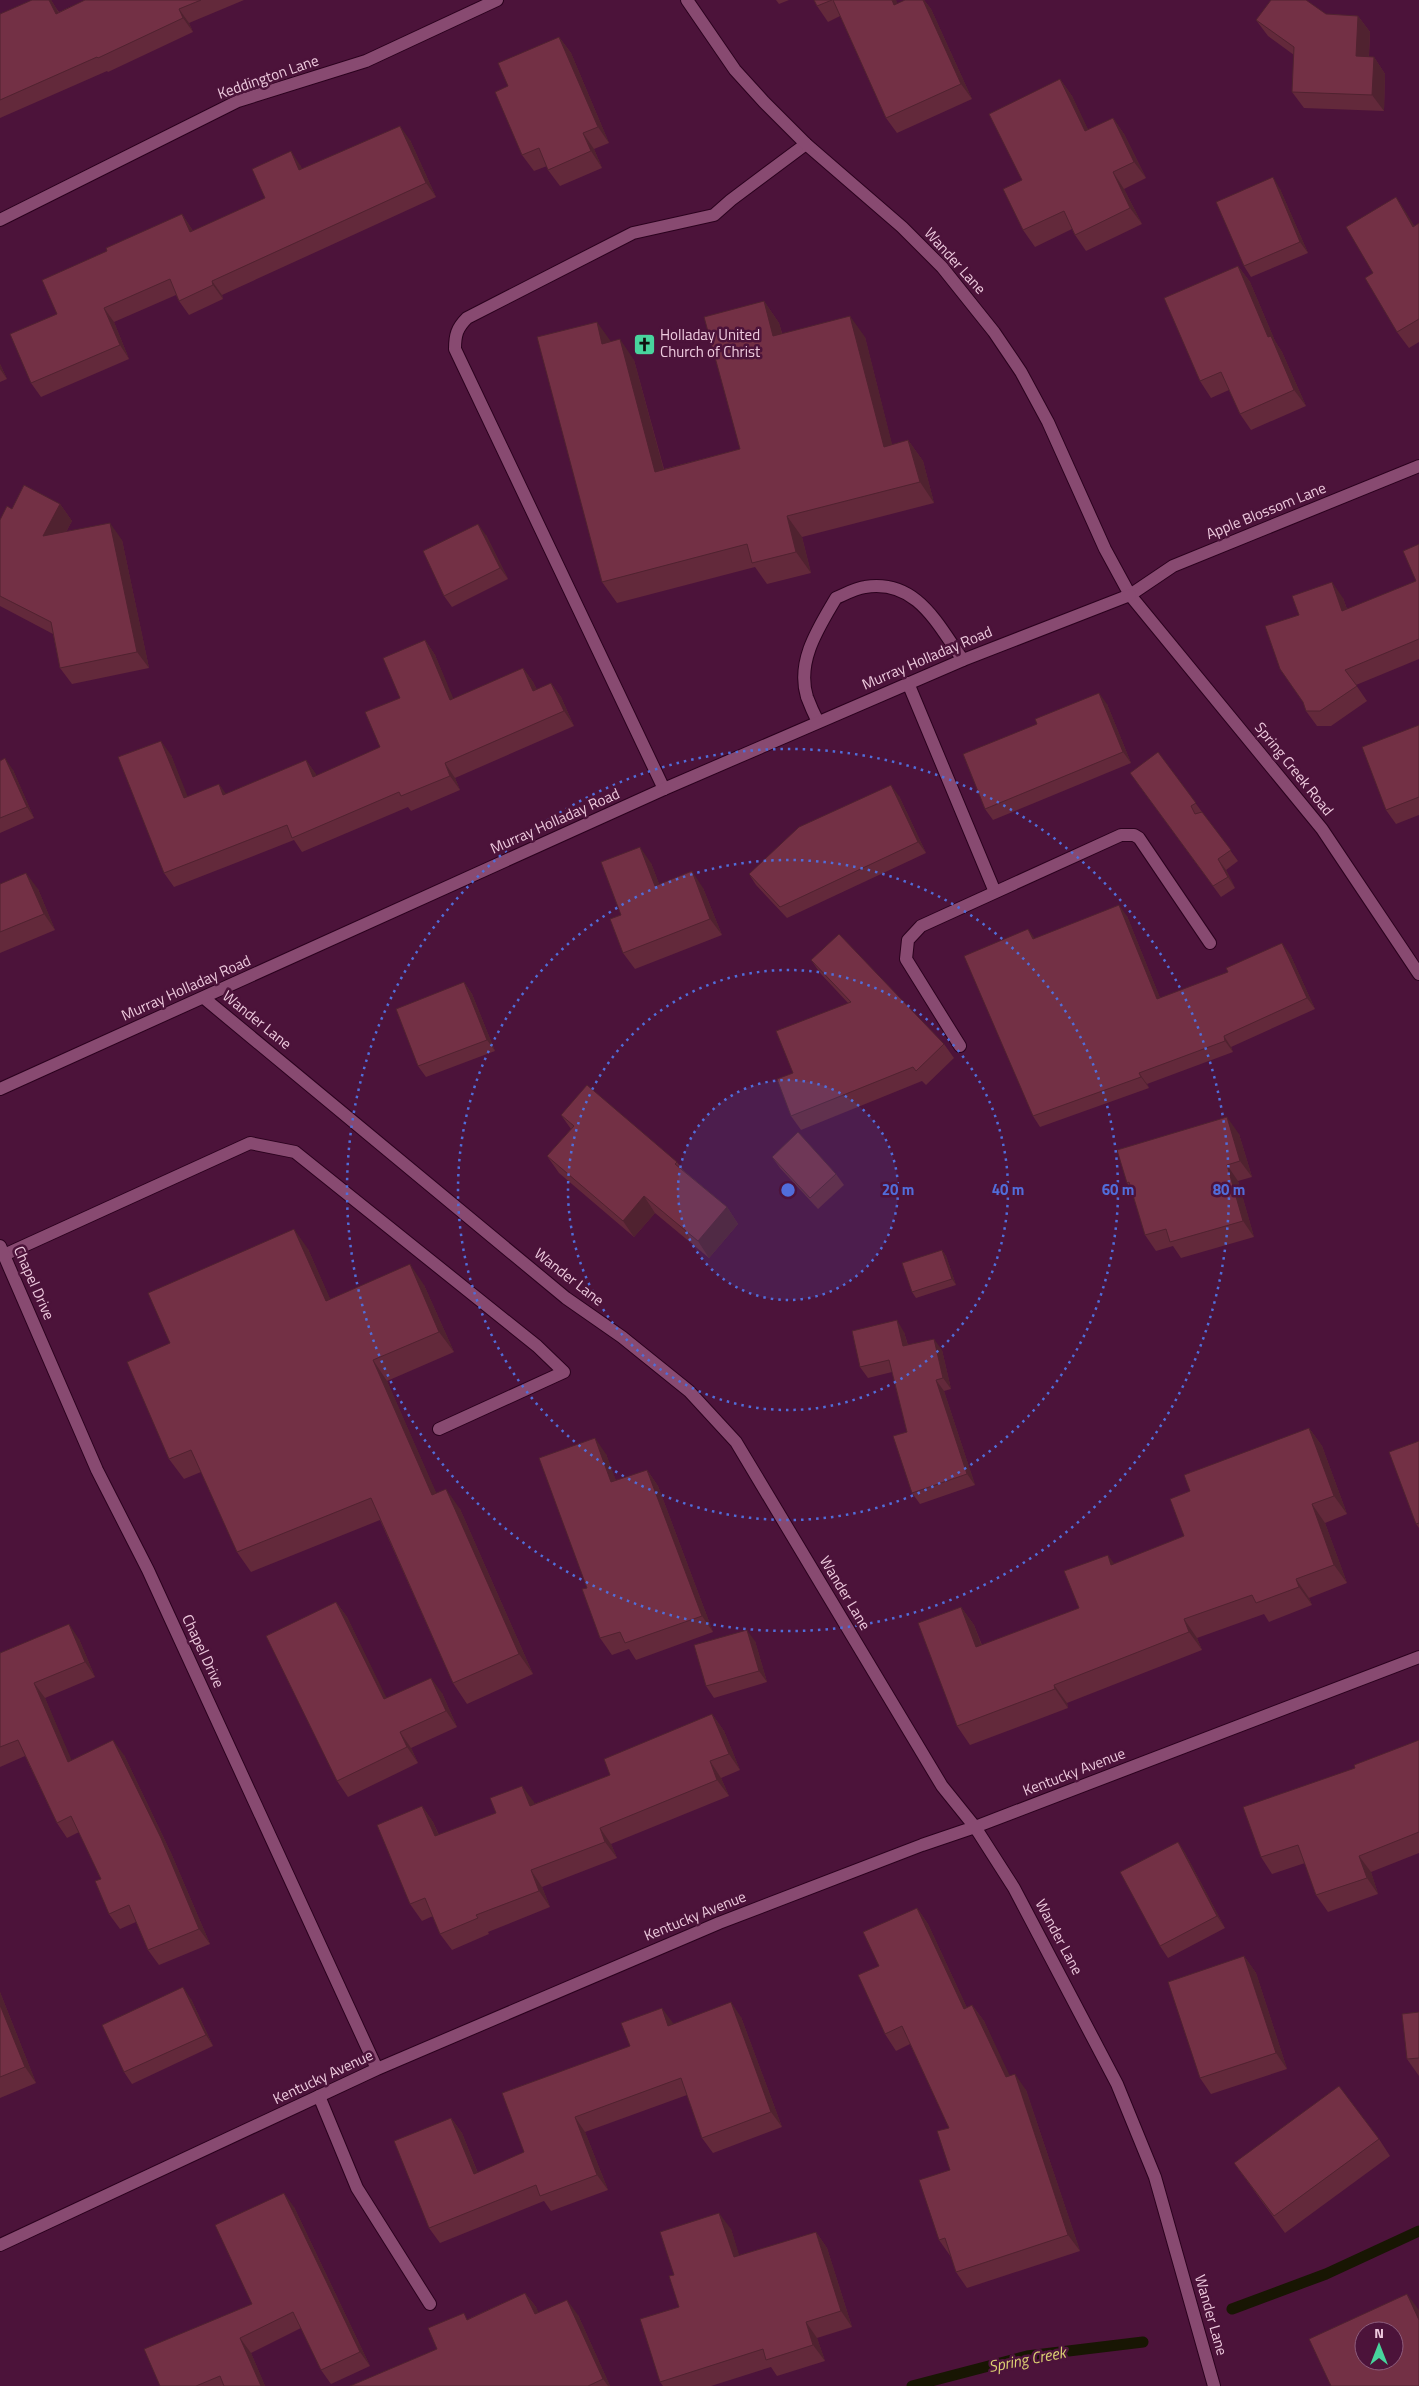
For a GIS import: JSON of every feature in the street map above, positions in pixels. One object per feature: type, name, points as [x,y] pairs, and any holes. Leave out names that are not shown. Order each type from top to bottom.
[{"type":"street","name":"Keddington Lane","points":[[0,220],[238,101],[366,61],[497,0]]},
{"type":"street","name":"Wander Lane","points":[[687,0],[735,70],[806,144],[902,227],[942,267],[994,332],[1021,372],[1048,422],[1105,549],[1130,595]]},
{"type":"street","points":[[664,789],[455,350],[455,336],[459,326],[467,318],[633,233],[714,215],[745,189],[806,144]]},
{"type":"street","name":"Apple Blossom Lane","points":[[1130,595],[1173,566],[1419,466]]},
{"type":"street","points":[[818,722],[806,695],[805,664],[808,652],[836,598],[865,587],[898,589],[923,604],[963,660]]},
{"type":"street","name":"Murray Holladay Road","points":[[0,1089],[664,789],[963,660],[1130,595]]},
{"type":"street","name":"Spring Creek Road","points":[[1130,595],[1322,829],[1419,974]]},
{"type":"street","points":[[908,683],[995,892]]},
{"type":"street","points":[[960,1046],[906,959],[905,950],[908,940],[921,926],[1121,834],[1134,834],[1139,838],[1210,943]]},
{"type":"street","name":"Wander Lane","points":[[204,998],[566,1298],[622,1337],[696,1398],[736,1442],[942,1786],[975,1827],[1014,1888],[1117,2084],[1155,2176],[1214,2386]]},
{"type":"street","points":[[2,1251],[250,1143],[295,1152],[536,1346],[564,1372],[439,1429]]},
{"type":"street","name":"Chapel Drive","points":[[2,1251],[97,1470],[148,1570],[377,2070]]},
{"type":"street","name":"Kentucky Avenue","points":[[0,2245],[377,2070],[719,1923],[1419,1657]]},
{"type":"street","points":[[319,2096],[357,2188],[430,2304]]},
{"type":"building","points":[[32,0],[49,0],[56,14],[85,0],[201,0],[179,9],[183,18],[98,58],[0,100],[0,14]]},
{"type":"building","points":[[814,0],[832,0],[817,6]]},
{"type":"building","points":[[833,0],[892,0],[894,5],[905,0],[923,0],[961,84],[886,118]]},
{"type":"building","points":[[1271,0],[1306,0],[1326,14],[1358,16],[1356,56],[1374,57],[1372,95],[1292,92],[1294,47],[1256,20]]},
{"type":"building","points":[[559,37],[598,127],[583,133],[591,151],[548,170],[539,148],[522,155],[495,92],[508,86],[498,63]]},
{"type":"building","points":[[1060,79],[1085,131],[1113,118],[1134,162],[1113,172],[1130,208],[1075,235],[1064,211],[1023,230],[1003,189],[1022,180],[989,114]]},
{"type":"building","points":[[400,126],[426,183],[212,281],[213,285],[179,301],[170,279],[104,308],[120,345],[31,383],[10,334],[57,314],[42,280],[107,251],[106,248],[182,214],[190,232],[265,198],[252,169],[291,151],[299,170]]},
{"type":"building","points":[[1273,177],[1300,242],[1244,266],[1216,202]]},
{"type":"building","points":[[1396,197],[1413,227],[1419,223],[1419,319],[1397,332],[1365,278],[1373,273],[1346,227]]},
{"type":"building","points":[[1238,266],[1268,337],[1271,336],[1294,390],[1240,414],[1221,372],[1200,381],[1164,298]]},
{"type":"building","points":[[764,301],[773,336],[850,316],[884,447],[908,440],[920,482],[787,516],[796,552],[752,563],[747,544],[602,582],[537,337],[597,322],[602,344],[620,339],[655,472],[740,449],[704,317]]},
{"type":"building","points":[[24,485],[60,504],[43,536],[110,523],[137,652],[60,668],[51,622],[0,596],[0,520],[7,506],[12,509]]},
{"type":"building","points":[[478,524],[500,568],[444,596],[423,551]]},
{"type":"building","points":[[1419,544],[1419,639],[1345,670],[1357,686],[1320,711],[1306,711],[1303,702],[1280,669],[1265,626],[1299,615],[1292,596],[1332,582],[1342,611],[1416,581],[1403,551]]},
{"type":"building","points":[[425,640],[450,700],[523,668],[533,691],[551,683],[564,711],[445,763],[450,776],[401,796],[399,792],[292,838],[287,825],[164,873],[118,757],[161,741],[184,798],[219,784],[223,795],[306,760],[313,777],[380,747],[365,712],[400,698],[383,658]]},
{"type":"building","points":[[1099,693],[1123,752],[985,809],[963,754],[1037,724],[1035,719]]},
{"type":"building","points":[[1419,725],[1419,797],[1386,810],[1362,747]]},
{"type":"building","points":[[1158,752],[1196,803],[1191,806],[1195,814],[1202,812],[1231,850],[1218,859],[1228,877],[1213,886],[1130,773]]},
{"type":"building","points":[[5,758],[27,807],[0,818],[0,761]]},
{"type":"building","points":[[891,785],[918,842],[780,907],[749,874],[799,827]]},
{"type":"building","points":[[640,847],[655,886],[692,871],[710,919],[623,953],[610,919],[621,915],[601,862]]},
{"type":"building","points":[[26,873],[44,914],[0,932],[0,884]]},
{"type":"building","points":[[1119,905],[1157,999],[1228,972],[1226,968],[1282,943],[1307,998],[1224,1036],[1225,1041],[1139,1073],[1141,1077],[1033,1116],[964,956],[1028,929],[1033,939]]},
{"type":"building","points":[[839,934],[944,1044],[916,1071],[913,1067],[791,1116],[777,1079],[793,1073],[776,1031],[851,1002],[811,960]]},
{"type":"building","points":[[464,982],[487,1040],[418,1066],[396,1009]]},
{"type":"building","points":[[587,1085],[677,1162],[675,1164],[727,1207],[698,1241],[644,1196],[623,1221],[547,1156],[574,1126],[561,1115]]},
{"type":"building","points":[[1227,1117],[1240,1161],[1227,1165],[1243,1221],[1170,1242],[1166,1229],[1145,1235],[1117,1150]]},
{"type":"building","points":[[798,1132],[836,1174],[810,1198],[772,1157]]},
{"type":"building","points":[[294,1229],[326,1301],[410,1264],[439,1332],[373,1360],[432,1495],[446,1489],[519,1654],[453,1683],[371,1498],[237,1552],[191,1450],[169,1459],[127,1362],[170,1343],[148,1293]]},
{"type":"building","points":[[942,1250],[952,1279],[912,1292],[902,1263]]},
{"type":"building","points":[[897,1320],[903,1346],[934,1339],[943,1378],[936,1380],[967,1474],[912,1493],[893,1436],[907,1432],[889,1360],[860,1367],[852,1331]]},
{"type":"building","points":[[1309,1428],[1334,1496],[1312,1504],[1334,1565],[1296,1579],[1299,1587],[1256,1603],[1252,1595],[1184,1619],[1189,1632],[1054,1685],[1055,1689],[957,1726],[918,1623],[961,1607],[976,1647],[1079,1608],[1064,1571],[1108,1555],[1111,1565],[1184,1536],[1170,1499],[1190,1491],[1184,1475]]},
{"type":"building","points":[[595,1438],[611,1482],[647,1470],[702,1616],[625,1643],[620,1632],[600,1638],[582,1589],[587,1588],[539,1458]]},
{"type":"building","points":[[1419,1441],[1419,1523],[1416,1524],[1389,1452]]},
{"type":"building","points":[[336,1602],[384,1699],[431,1678],[446,1711],[400,1732],[407,1747],[337,1781],[266,1636]]},
{"type":"building","points":[[69,1624],[85,1662],[34,1683],[68,1762],[113,1740],[161,1838],[199,1929],[148,1950],[129,1905],[109,1914],[95,1881],[101,1879],[71,1816],[57,1823],[18,1740],[0,1747],[0,1653]]},
{"type":"building","points":[[747,1630],[759,1671],[706,1686],[694,1645]]},
{"type":"building","points":[[712,1714],[729,1754],[710,1761],[717,1780],[600,1828],[605,1842],[531,1870],[539,1891],[476,1915],[478,1918],[440,1934],[425,1898],[410,1904],[377,1825],[422,1806],[435,1836],[496,1813],[490,1798],[522,1786],[530,1806],[610,1775],[604,1759]]},
{"type":"building","points":[[1419,1740],[1419,1832],[1359,1856],[1367,1878],[1316,1895],[1298,1845],[1261,1857],[1243,1807],[1355,1768],[1354,1765]]},
{"type":"building","points":[[1178,1842],[1217,1916],[1160,1946],[1120,1872]]},
{"type":"building","points":[[917,1908],[964,2009],[972,2005],[1006,2077],[1015,2074],[1068,2235],[956,2272],[945,2238],[939,2240],[919,2180],[950,2170],[937,2131],[949,2128],[902,2026],[885,2034],[858,1975],[879,1966],[863,1932]]},
{"type":"building","points":[[1244,1956],[1276,2053],[1200,2078],[1168,1982]]},
{"type":"building","points":[[183,1987],[206,2035],[124,2072],[102,2025]]},
{"type":"building","points":[[731,2002],[771,2112],[702,2138],[681,2078],[575,2117],[597,2175],[540,2196],[536,2185],[429,2228],[394,2141],[451,2118],[474,2174],[524,2152],[502,2093],[630,2046],[621,2023],[662,2008],[668,2026]]},
{"type":"building","points":[[0,2005],[25,2067],[0,2077]]},
{"type":"building","points":[[1419,2012],[1419,2058],[1407,2059],[1402,2014]]},
{"type":"building","points":[[1339,2086],[1379,2139],[1274,2216],[1234,2163]]},
{"type":"building","points":[[284,2193],[360,2352],[321,2370],[293,2312],[240,2338],[261,2386],[224,2386],[220,2376],[196,2386],[160,2386],[144,2349],[252,2304],[215,2225]]},
{"type":"building","points":[[719,2213],[734,2257],[816,2232],[841,2311],[806,2322],[813,2345],[766,2360],[763,2349],[660,2382],[640,2319],[679,2307],[669,2276],[674,2275],[660,2232]]},
{"type":"building","points":[[525,2293],[535,2314],[567,2300],[603,2379],[588,2386],[350,2386],[437,2349],[428,2328],[464,2313],[467,2320]]},
{"type":"building","points":[[1407,2294],[1419,2320],[1419,2386],[1331,2386],[1309,2339]]},
{"type":"waterway","name":"Spring Creek","points":[[1232,2309],[1326,2274],[1419,2231]]},
{"type":"waterway","name":"Spring Creek","points":[[912,2386],[1027,2356],[1143,2342]]},
{"type":"place","name":"Holladay United Church of Christ","points":[[644,344]]}]
